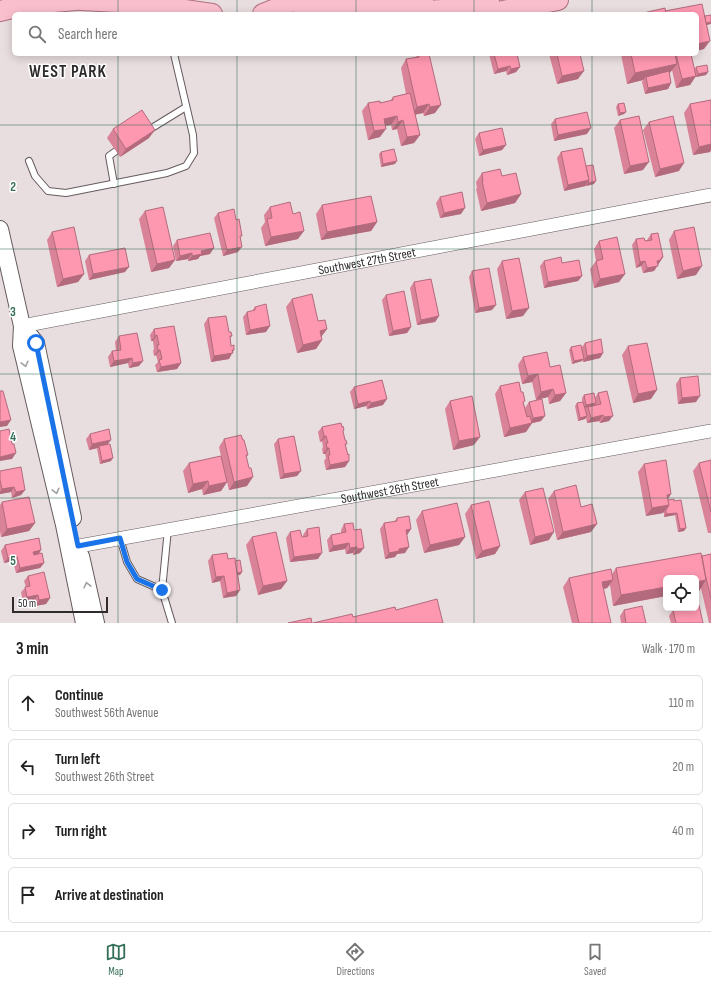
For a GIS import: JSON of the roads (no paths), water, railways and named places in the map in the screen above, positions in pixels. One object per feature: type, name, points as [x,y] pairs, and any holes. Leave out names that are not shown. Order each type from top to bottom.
[{"type":"main road","points":[[0,11],[30,4],[76,0]]},
{"type":"main road","points":[[81,0],[138,3],[163,10],[188,12]]},
{"type":"main road","points":[[268,12],[278,8],[287,0],[340,5],[388,4],[423,0]]},
{"type":"main road","points":[[419,12],[441,10],[489,0]]},
{"type":"main road","points":[[498,12],[558,0]]},
{"type":"street","name":"Southwest 27th Street","points":[[22,326],[711,195]]},
{"type":"street","points":[[0,229],[22,326],[21,346],[73,547],[96,623]]},
{"type":"street","name":"Southwest 26th Street","points":[[73,547],[711,430]]},
{"type":"street","points":[[73,547],[84,623]]},
{"type":"lane","points":[[29,161],[35,176],[48,192],[66,193],[167,173],[186,166],[194,153],[193,135],[174,56]]},
{"type":"lane","points":[[145,132],[186,107]]},
{"type":"lane","points":[[114,184],[109,156],[116,151]]},
{"type":"lane","points":[[168,529],[162,590],[172,623]]},
{"type":"lane","points":[[120,538],[127,562],[137,579],[162,590]]},
{"type":"district","name":"WEST PARK","points":[[68,71]]}]
